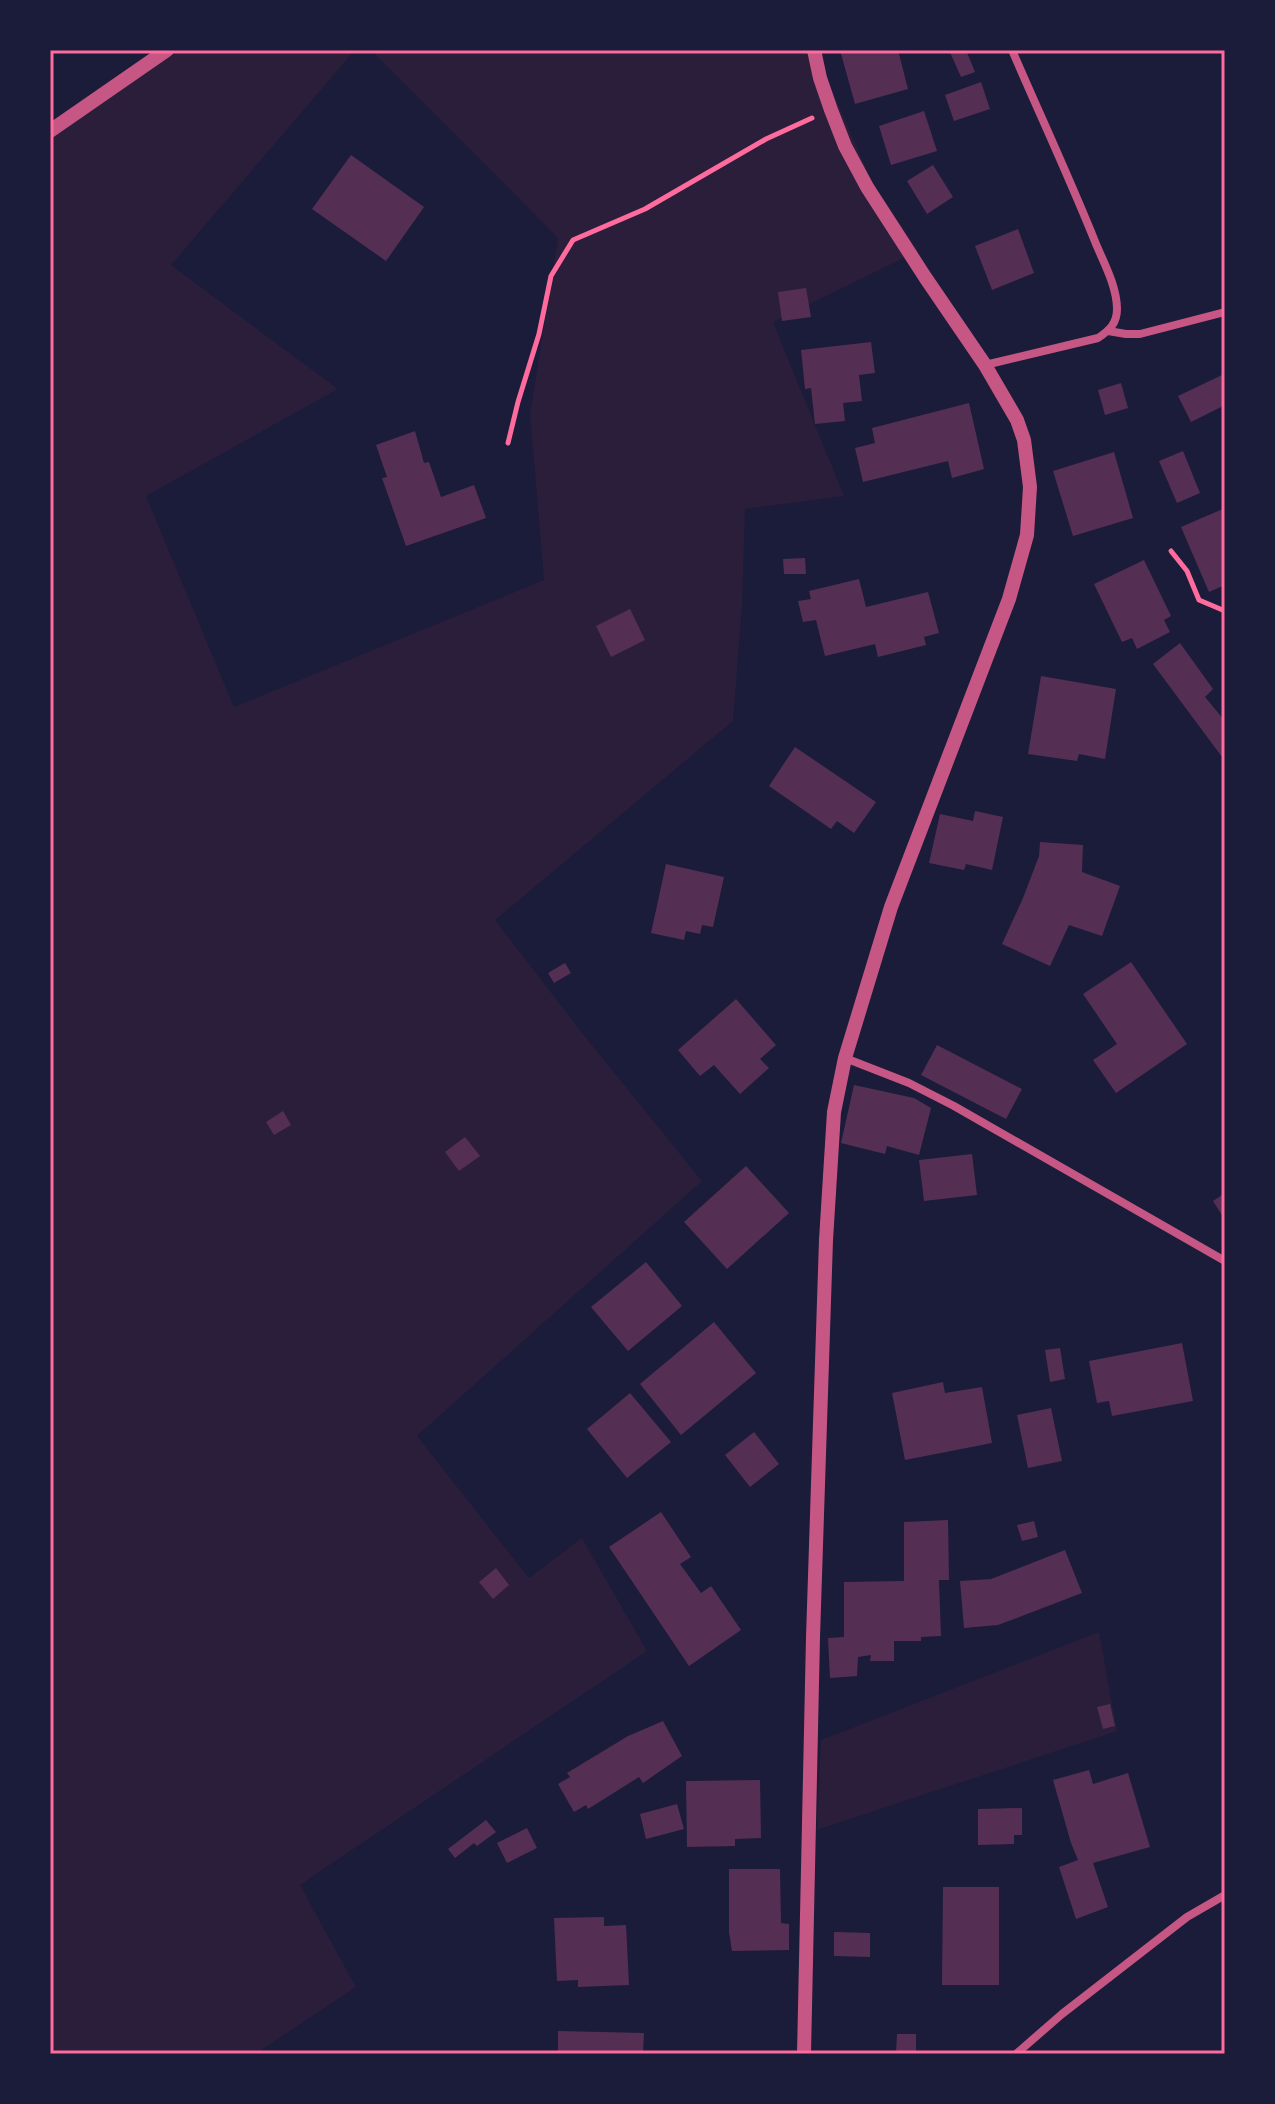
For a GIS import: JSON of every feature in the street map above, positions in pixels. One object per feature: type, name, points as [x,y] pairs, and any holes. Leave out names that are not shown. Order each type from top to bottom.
[{"type":"street","points":[[50,131],[167,50]]},
{"type":"street","points":[[804,2054],[826,1240],[836,1100],[845,1058],[891,907],[1009,599],[1027,535],[1030,487],[1024,440],[1017,420],[985,365],[867,187],[845,146],[831,110],[814,50]]},
{"type":"street","points":[[985,365],[1098,338],[1115,322],[1117,310],[1114,291],[1092,234],[1012,50]]},
{"type":"street","points":[[1108,331],[1140,334],[1225,312]]},
{"type":"street","points":[[845,1058],[909,1083],[954,1106],[1225,1261]]},
{"type":"street","points":[[1016,2054],[1062,2014],[1187,1917],[1225,1895]]},
{"type":"path","points":[[508,443],[539,334],[551,276],[573,240],[645,209],[766,139],[831,110]]},
{"type":"path","points":[[1171,551],[1187,571],[1199,600],[1225,611]]},
{"type":"shaded area","points":[[155,50],[355,50],[171,265],[338,389],[146,496],[234,707],[544,580],[530,414],[558,238],[371,50],[821,50],[825,74],[872,182],[918,251],[773,322],[844,496],[745,509],[742,606],[733,721],[495,920],[702,1181],[417,1436],[529,1578],[582,1538],[647,1651],[300,1885],[356,1987],[255,2054],[50,2054],[50,122]]},
{"type":"shaded area","points":[[1099,1632],[1117,1731],[817,1830],[821,1740]]},
{"type":"building","points":[[840,50],[898,50],[908,89],[855,104]]},
{"type":"building","points":[[949,50],[966,50],[975,72],[961,77]]},
{"type":"building","points":[[981,82],[990,109],[954,121],[945,95]]},
{"type":"building","points":[[924,111],[937,151],[891,165],[879,126]]},
{"type":"building","points":[[351,155],[424,207],[386,261],[312,209]]},
{"type":"building","points":[[933,165],[953,197],[927,214],[907,181]]},
{"type":"building","points":[[1018,229],[1034,273],[992,290],[975,246]]},
{"type":"building","points":[[806,288],[811,317],[782,321],[778,292]]},
{"type":"building","points":[[871,342],[875,373],[859,375],[862,401],[843,403],[845,421],[815,424],[811,388],[805,389],[801,350]]},
{"type":"building","points":[[1222,375],[1225,405],[1191,422],[1178,396]]},
{"type":"building","points":[[1121,383],[1128,408],[1105,415],[1098,390]]},
{"type":"building","points":[[969,403],[984,469],[952,478],[948,461],[863,482],[855,448],[875,443],[872,428]]},
{"type":"building","points":[[415,431],[424,463],[429,462],[441,497],[474,485],[486,518],[406,546],[382,478],[387,477],[376,445]]},
{"type":"building","points":[[1183,451],[1200,493],[1177,503],[1159,461]]},
{"type":"building","points":[[1114,452],[1133,518],[1073,536],[1053,471]]},
{"type":"building","points":[[1225,508],[1225,585],[1209,592],[1181,527]]},
{"type":"building","points":[[805,558],[806,574],[784,574],[783,559]]},
{"type":"building","points":[[1144,560],[1171,616],[1164,620],[1170,632],[1137,649],[1132,638],[1122,642],[1094,584]]},
{"type":"building","points":[[859,579],[866,607],[928,592],[939,633],[924,637],[926,645],[878,657],[875,644],[825,656],[816,620],[803,622],[798,601],[811,599],[809,591]]},
{"type":"building","points":[[630,609],[645,640],[611,657],[596,626]]},
{"type":"building","points":[[1180,643],[1213,689],[1205,697],[1225,721],[1225,761],[1153,664]]},
{"type":"building","points":[[1041,676],[1116,689],[1105,759],[1079,754],[1077,761],[1028,754]]},
{"type":"building","points":[[795,747],[876,802],[854,833],[837,821],[831,829],[769,786]]},
{"type":"building","points":[[975,811],[1003,817],[992,870],[966,864],[964,870],[929,863],[940,814],[973,821]]},
{"type":"building","points":[[1040,842],[1083,845],[1082,872],[1120,886],[1102,936],[1069,925],[1050,966],[1002,944],[1039,856]]},
{"type":"building","points":[[666,864],[724,877],[713,927],[702,925],[700,934],[686,931],[684,940],[651,933]]},
{"type":"building","points":[[1131,962],[1187,1044],[1116,1093],[1093,1060],[1117,1044],[1083,994]]},
{"type":"building","points":[[565,963],[571,973],[554,983],[548,973]]},
{"type":"building","points":[[736,999],[776,1045],[760,1059],[769,1068],[740,1094],[714,1065],[700,1076],[678,1050]]},
{"type":"building","points":[[937,1045],[1022,1089],[1006,1119],[921,1075]]},
{"type":"building","points":[[854,1085],[914,1098],[931,1108],[919,1155],[887,1146],[885,1154],[841,1143]]},
{"type":"building","points":[[283,1111],[291,1125],[274,1135],[266,1122]]},
{"type":"building","points":[[465,1137],[480,1156],[459,1171],[445,1152]]},
{"type":"building","points":[[972,1154],[977,1195],[924,1201],[919,1160]]},
{"type":"building","points":[[746,1166],[789,1213],[727,1269],[684,1222]]},
{"type":"building","points":[[1225,1193],[1225,1220],[1213,1201]]},
{"type":"building","points":[[646,1262],[682,1306],[628,1351],[591,1307]]},
{"type":"building","points":[[714,1322],[756,1373],[681,1435],[640,1384]]},
{"type":"building","points":[[1182,1343],[1193,1401],[1112,1416],[1109,1401],[1097,1403],[1089,1361]]},
{"type":"building","points":[[1060,1348],[1065,1379],[1050,1382],[1045,1350]]},
{"type":"building","points":[[943,1382],[945,1393],[982,1387],[992,1443],[905,1460],[892,1393]]},
{"type":"building","points":[[630,1393],[671,1442],[627,1478],[587,1429]]},
{"type":"building","points":[[1051,1408],[1062,1461],[1028,1468],[1017,1415]]},
{"type":"building","points":[[754,1432],[779,1464],[750,1487],[725,1455]]},
{"type":"building","points":[[661,1512],[691,1557],[680,1564],[701,1593],[711,1586],[741,1630],[689,1666],[609,1547]]},
{"type":"building","points":[[948,1520],[949,1580],[939,1580],[941,1636],[921,1637],[921,1641],[894,1641],[894,1661],[870,1661],[871,1655],[858,1657],[857,1676],[830,1678],[828,1638],[844,1637],[844,1582],[904,1581],[904,1522]]},
{"type":"building","points":[[1034,1521],[1038,1537],[1022,1541],[1017,1525]]},
{"type":"building","points":[[1065,1550],[1082,1593],[998,1625],[964,1628],[960,1581],[991,1579]]},
{"type":"building","points":[[496,1568],[509,1585],[493,1599],[479,1582]]},
{"type":"building","points":[[1110,1704],[1115,1726],[1103,1729],[1097,1707]]},
{"type":"building","points":[[663,1721],[682,1756],[643,1783],[639,1777],[588,1809],[586,1805],[574,1812],[558,1784],[570,1777],[567,1773],[628,1736]]},
{"type":"building","points":[[1089,1770],[1093,1784],[1128,1773],[1150,1847],[1093,1863],[1108,1907],[1076,1919],[1059,1867],[1078,1860],[1053,1780]]},
{"type":"building","points":[[760,1780],[761,1838],[735,1839],[735,1846],[687,1847],[686,1781]]},
{"type":"building","points":[[677,1804],[684,1829],[646,1839],[640,1814]]},
{"type":"building","points":[[1022,1808],[1022,1835],[1014,1835],[1014,1844],[978,1845],[978,1809]]},
{"type":"building","points":[[486,1820],[496,1832],[477,1846],[474,1843],[455,1858],[448,1849]]},
{"type":"building","points":[[527,1828],[537,1848],[507,1863],[497,1843]]},
{"type":"building","points":[[729,1869],[780,1869],[781,1923],[789,1924],[789,1950],[732,1951]]},
{"type":"building","points":[[943,1887],[999,1887],[999,1985],[942,1985]]},
{"type":"building","points":[[604,1917],[604,1926],[626,1925],[629,1985],[578,1987],[578,1980],[557,1981],[554,1918]]},
{"type":"building","points":[[834,1932],[870,1933],[870,1957],[834,1956]]},
{"type":"building","points":[[558,2031],[644,2033],[643,2054],[558,2054]]},
{"type":"building","points":[[897,2034],[916,2034],[916,2053],[896,2053]]}]
